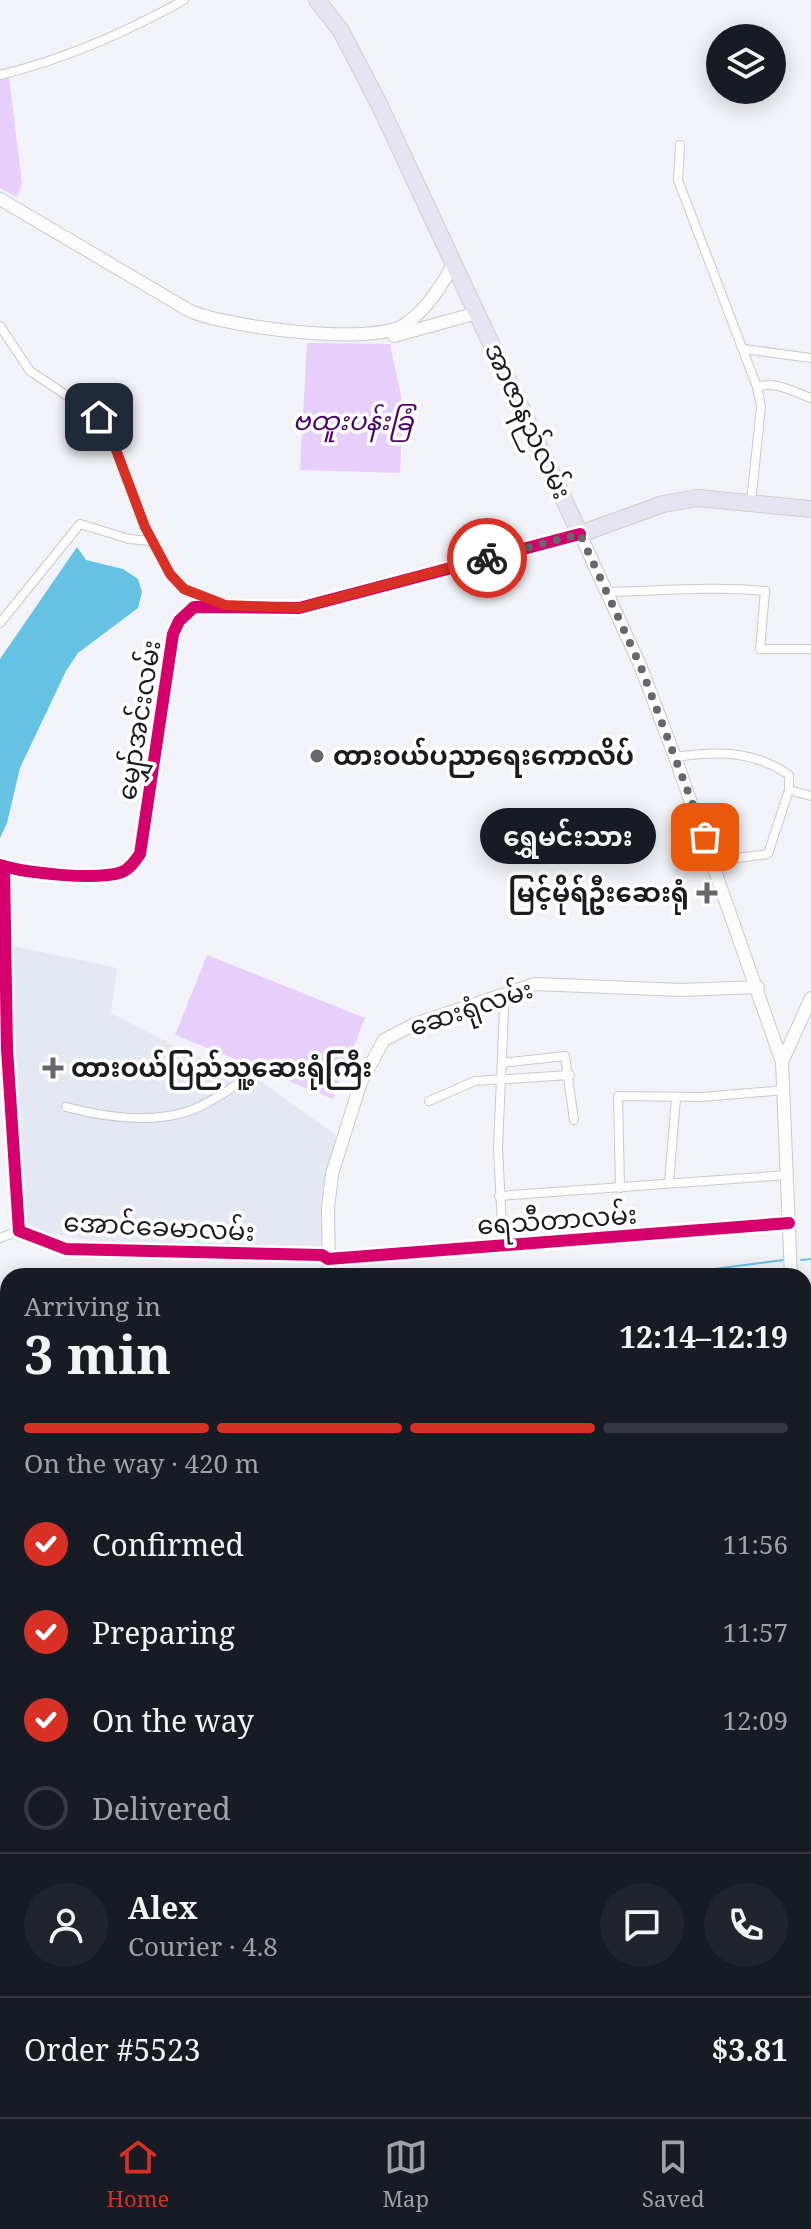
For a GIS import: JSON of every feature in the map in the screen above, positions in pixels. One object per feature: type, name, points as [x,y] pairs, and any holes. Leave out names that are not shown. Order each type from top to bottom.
[{"type":"highway","name":"အာဇာနည်လမ်း","points":[[317,0],[341,31],[372,92],[580,534]]},
{"type":"highway","points":[[580,534],[663,504],[698,498],[811,509]]},
{"type":"street","points":[[0,75],[61,59],[138,26],[184,0]]},
{"type":"street","points":[[680,145],[678,180],[744,349],[761,407],[751,502]]},
{"type":"street","points":[[0,199],[171,302],[204,317],[354,336],[401,327],[427,304],[454,263]]},
{"type":"street","points":[[0,207],[194,321],[268,335],[354,342],[392,337],[477,313]]},
{"type":"street","points":[[427,304],[437,322]]},
{"type":"street","points":[[2,332],[30,371],[99,417],[109,431],[152,541],[170,574],[184,589],[225,605]]},
{"type":"street","points":[[744,349],[811,358]]},
{"type":"street","points":[[757,387],[766,383],[776,385],[811,398]]},
{"type":"street","points":[[0,623],[80,524],[129,539],[152,541]]},
{"type":"street","name":"အာဇာနည်လမ်း","points":[[580,534],[675,757],[782,1062],[791,1268]]},
{"type":"street","name":"မျှော်အင်းလမ်း","points":[[2,866],[100,875],[123,872],[132,865],[140,854],[173,634],[179,621],[194,607],[299,608],[580,534]]},
{"type":"street","points":[[607,592],[682,592],[726,587],[765,591],[760,649],[811,649]]},
{"type":"street","points":[[675,757],[718,751],[751,757],[789,775],[789,790],[768,854],[714,861]]},
{"type":"street","points":[[789,790],[811,796]]},
{"type":"street","points":[[0,1238],[19,1231],[7,1049],[2,866]]},
{"type":"street","name":"ဆေးရုံလမ်း","points":[[329,1268],[332,1174],[361,1082],[384,1040],[415,1024],[535,984],[681,990],[758,987]]},
{"type":"street","points":[[500,994],[504,1009],[499,1196],[503,1246]]},
{"type":"street","points":[[782,1062],[811,998]]},
{"type":"street","points":[[771,1026],[788,1027],[800,1021]]},
{"type":"street","points":[[502,1063],[565,1056],[574,1120]]},
{"type":"street","points":[[429,1101],[475,1081],[500,1077],[570,1075]]},
{"type":"street","points":[[66,1107],[95,1115],[167,1116],[191,1111],[243,1081]]},
{"type":"street","points":[[620,1188],[618,1096],[676,1098],[785,1090]]},
{"type":"street","points":[[669,1183],[676,1098]]},
{"type":"street","points":[[499,1196],[787,1175]]},
{"type":"street","name":"ရေသီတာလမ်း","points":[[328,1259],[789,1223]]},
{"type":"street","name":"အောင်ခေမာလမ်း","points":[[19,1231],[66,1249],[322,1255],[328,1259]]},
{"type":"shaded area","points":[[9,945],[117,968],[111,1013],[184,1051],[257,1079],[336,1135],[323,1249],[159,1251],[25,1229],[15,1121]]},
{"type":"green space","points":[[9,77],[22,184],[17,197],[0,188],[0,80]]},
{"type":"green space","name":"ဗထူးပန်းခြံ","points":[[307,343],[390,344],[403,406],[400,473],[300,470]]},
{"type":"green space","points":[[207,955],[365,1018],[333,1099],[175,1035]]},
{"type":"water","points":[[77,547],[86,560],[123,569],[138,579],[142,592],[138,608],[78,653],[66,671],[20,768],[7,823],[0,838],[0,659]]},
{"type":"waterway","points":[[801,1260],[811,1259]]},
{"type":"waterway","points":[[722,1268],[784,1260]]},
{"type":"cycle path","points":[[0,865],[43,873],[111,875],[130,867],[140,854],[173,634],[179,621],[194,607],[299,608],[580,534]]},
{"type":"cycle path","points":[[4,867],[7,1049],[19,1231],[66,1249],[322,1255],[328,1259],[789,1223]]},
{"type":"way so far","points":[[487,558],[580,534],[640,665],[705,837]]},
{"type":"place","name":"ထားဝယ်ပညာရေးကောလိပ်","points":[[317,756]]},
{"type":"place","name":"ရွှေမင်းသား","points":[[705,837]]},
{"type":"place","name":"မြင့်မိုရ်ဦးဆေးရုံ","points":[[707,893]]},
{"type":"place","name":"ထားဝယ်ပြည်သူ့ဆေးရုံကြီး","points":[[53,1068]]},
{"type":"route","points":[[99,417],[109,431],[145,527],[170,574],[184,589],[225,605],[299,608],[487,558]]}]
